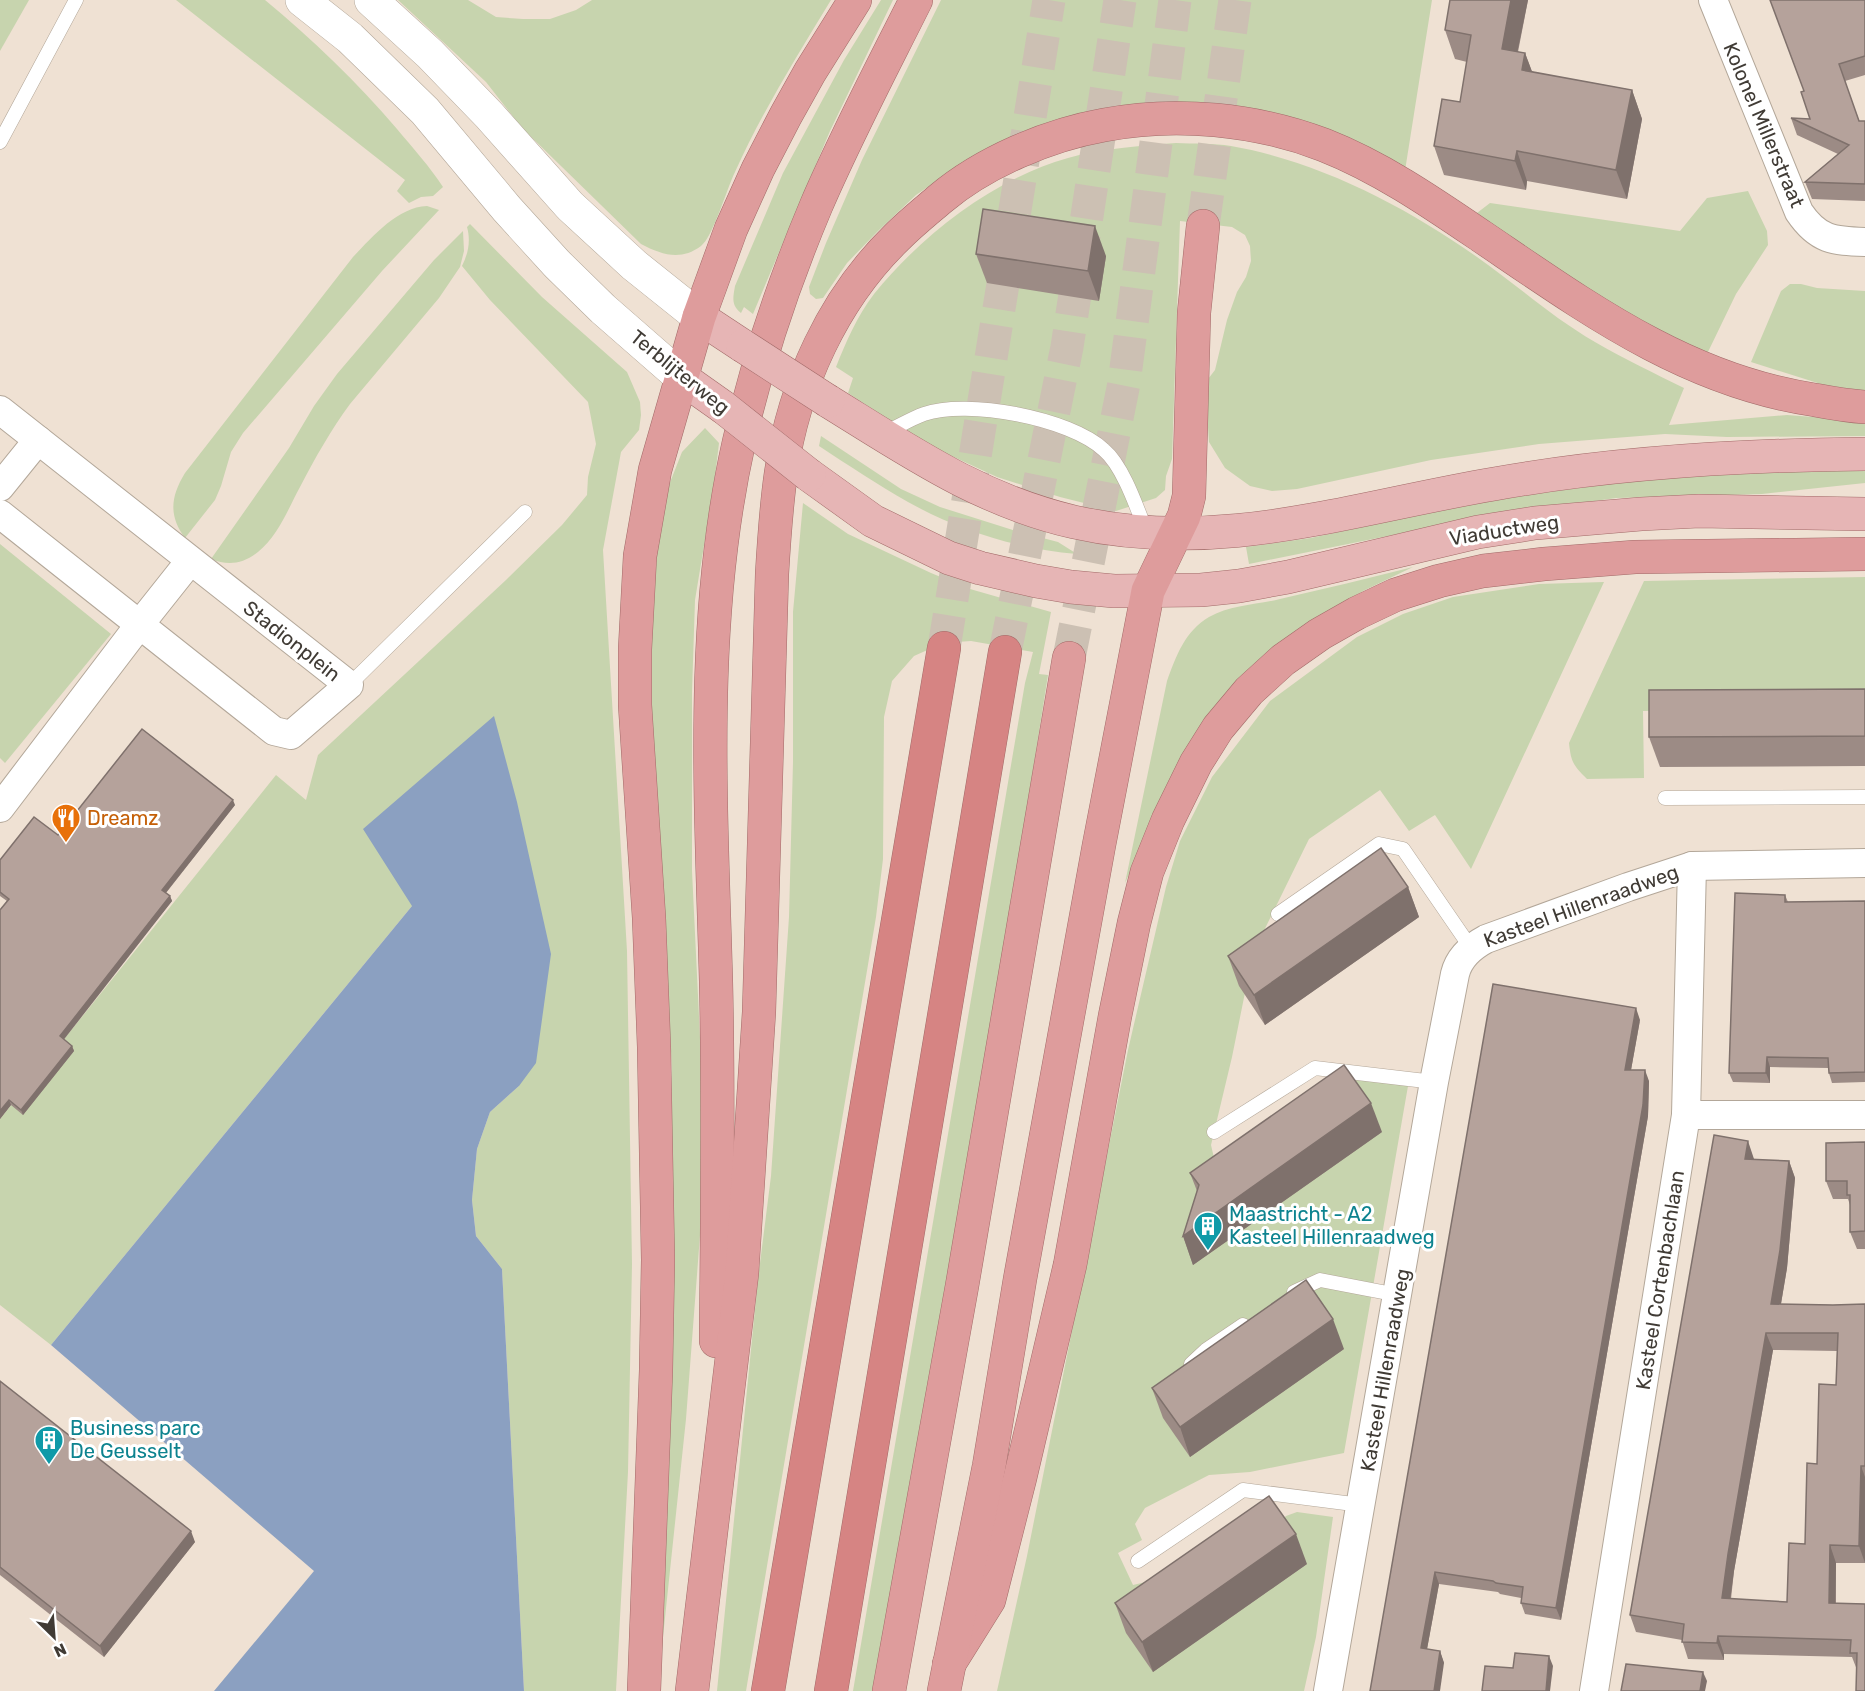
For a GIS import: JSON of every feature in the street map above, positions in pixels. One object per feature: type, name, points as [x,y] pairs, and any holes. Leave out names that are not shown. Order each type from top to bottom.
[{"type":"highway","points":[[644,1691],[658,1260],[650,941],[635,705],[635,649],[640,556],[655,470],[699,317],[731,229],[758,169],[810,72],[855,0]]},
{"type":"highway","points":[[715,1495],[718,1053],[711,679],[719,563],[738,446],[754,381],[792,267],[817,203],[861,108],[916,0]]},
{"type":"highway","points":[[692,1691],[742,1273],[755,1092],[763,908],[772,574],[781,469],[800,392],[816,350],[853,290],[895,238],[960,184],[1014,154],[1052,139],[1128,120],[1198,119],[1242,124],[1290,134],[1324,145],[1382,173],[1438,207],[1617,327],[1691,365],[1730,380],[1781,395],[1865,407]]},
{"type":"highway","points":[[946,1678],[989,1466],[1020,1279],[1148,591],[1161,533],[1184,516],[1190,488],[1194,313],[1203,226]]},
{"type":"highway","points":[[946,1678],[989,1600],[1020,1478],[1070,1265],[1118,1004],[1147,872],[1168,820],[1196,763],[1218,728],[1249,691],[1283,660],[1320,633],[1395,595],[1439,581],[1484,571],[1635,557],[1865,554]]},
{"type":"highway","points":[[768,1691],[944,648]]},
{"type":"highway","points":[[831,1691],[1005,652]]},
{"type":"highway","points":[[889,1691],[964,1275],[1069,658]]},
{"type":"main road","name":"Terblijterweg","points":[[302,0],[350,38],[409,94],[443,131],[507,209],[557,264],[603,309],[682,378],[873,521],[949,558],[980,568],[1071,587],[1148,591]]},
{"type":"main road","points":[[371,0],[430,54],[489,115],[570,206],[634,265],[699,317],[828,402],[955,479],[1031,511],[1076,522],[1161,533],[1220,533],[1293,524],[1495,484],[1585,471],[1721,457],[1865,454]]},
{"type":"main road","name":"Viaductweg","points":[[1148,591],[1201,590],[1288,577],[1478,532],[1534,523],[1641,514],[1699,512],[1865,514]]},
{"type":"street","name":"Kolonel Millerstraat","points":[[1713,0],[1799,212],[1814,231],[1825,237],[1865,242]]},
{"type":"street","name":"Stadionplein","points":[[0,410],[349,685],[291,735],[274,730],[0,514]]},
{"type":"street","points":[[0,487],[38,440]]},
{"type":"street","points":[[0,808],[190,561]]},
{"type":"street","name":"Kasteel Hillenraadweg","points":[[1328,1691],[1434,1082],[1457,966],[1471,948],[1486,939],[1692,866],[1865,863]]},
{"type":"street","name":"Kasteel Cortenbachlaan","points":[[1594,1691],[1686,1115],[1692,866]]},
{"type":"street","points":[[1686,1115],[1865,1115]]},
{"type":"lane","points":[[0,142],[76,0]]},
{"type":"lane","points":[[882,435],[924,413],[963,408],[1042,419],[1082,434],[1105,450],[1122,474],[1134,499],[1161,533]]},
{"type":"lane","points":[[349,685],[525,512]]},
{"type":"lane","points":[[1665,798],[1865,797]]},
{"type":"lane","name":"Kasteel Hillenraadweg","points":[[1278,914],[1379,844],[1403,849],[1471,948]]},
{"type":"lane","points":[[1214,1132],[1315,1068],[1434,1082]]},
{"type":"lane","points":[[1281,1298],[1320,1280],[1398,1295]]},
{"type":"lane","points":[[1184,1371],[1206,1350],[1253,1318]]},
{"type":"lane","points":[[1138,1561],[1244,1490],[1361,1505]]},
{"type":"green space","points":[[0,0],[29,0],[0,51]]},
{"type":"green space","points":[[176,0],[265,0],[366,94],[415,150],[443,187],[433,196],[421,197],[409,203],[397,191],[405,180]]},
{"type":"green space","points":[[398,0],[468,0],[496,17],[550,19],[576,10],[592,0],[831,0],[780,84],[757,128],[735,172],[706,241],[694,251],[671,255],[641,244],[522,128],[486,82]]},
{"type":"green space","points":[[881,0],[893,0],[830,131],[753,314],[744,307],[741,313],[734,304],[735,286],[783,173],[844,60]]},
{"type":"green space","points":[[941,0],[1432,0],[1404,177],[1241,113],[963,163],[916,195],[847,263],[823,298],[816,299],[810,294],[809,287],[826,243],[862,160]]},
{"type":"green space","points":[[1176,143],[1231,146],[1296,162],[1360,188],[1420,220],[1477,257],[1580,333],[1684,388],[1669,425],[1787,415],[1865,421],[1865,436],[1727,437],[1665,434],[1539,444],[1431,460],[1297,489],[1272,491],[1250,486],[1225,468],[1209,442],[1205,383],[1215,370],[1227,320],[1237,292],[1246,277],[1251,261],[1250,246],[1245,235],[1232,227],[1180,221],[1172,459],[1166,476],[1165,490],[1156,498],[1116,511],[1060,497],[997,477],[912,435],[848,393],[853,378],[836,367],[862,311],[893,272],[914,251],[961,212],[1013,180],[1040,167],[1068,158],[1135,146]]},
{"type":"green space","points":[[1748,191],[1767,231],[1768,245],[1736,294],[1707,354],[1641,327],[1477,213],[1490,203],[1680,231],[1707,198]]},
{"type":"green space","points":[[427,206],[439,210],[382,271],[243,433],[231,452],[215,500],[185,538],[176,521],[173,506],[185,473],[353,257],[377,232],[396,217]]},
{"type":"green space","points":[[470,224],[542,297],[627,372],[640,402],[639,430],[621,452],[603,550],[627,951],[632,1264],[628,1472],[616,1691],[524,1691],[502,1269],[476,1236],[472,1200],[477,1149],[490,1112],[519,1086],[412,906],[51,1345],[0,1305],[0,1119],[276,775],[306,800],[318,755],[506,580],[562,525],[587,495],[588,477],[596,444],[588,402],[490,300],[462,266],[468,247],[467,227]]},
{"type":"green space","points":[[463,231],[464,251],[460,267],[439,298],[343,414],[317,455],[282,522],[265,546],[241,561],[223,563],[211,559],[289,448],[314,406],[337,374],[434,260]]},
{"type":"green space","points":[[1790,284],[1865,291],[1865,391],[1824,385],[1751,362],[1781,291]]},
{"type":"green space","points":[[705,428],[719,443],[695,600],[692,692],[692,871],[702,1079],[702,1209],[686,1419],[658,1684],[671,1211],[672,1069],[652,711],[652,611],[658,543],[669,485],[682,452]]},
{"type":"green space","points":[[821,436],[901,489],[940,507],[1058,542],[1077,554],[1011,543],[948,522],[908,502],[819,446]]},
{"type":"green space","points":[[1865,470],[1865,483],[1762,494],[1616,498],[1482,517],[1249,564],[1246,547],[1311,538],[1435,511],[1526,495],[1647,479],[1738,472]]},
{"type":"green space","points":[[803,503],[848,534],[931,573],[970,589],[1051,612],[1039,674],[1048,675],[1013,897],[876,1691],[853,1691],[1025,683],[1033,652],[971,641],[943,643],[914,656],[892,681],[884,717],[883,859],[876,917],[746,1691],[717,1691],[758,1279],[771,1176],[789,917],[793,762],[793,612]]},
{"type":"green space","points":[[0,544],[111,634],[5,763],[0,758]]},
{"type":"green space","points":[[1413,567],[1363,591],[1321,616],[1171,783],[1125,883],[1167,681],[1178,653],[1194,629],[1209,617],[1226,610]]},
{"type":"green space","points":[[1865,577],[1865,707],[1643,711],[1644,778],[1587,779],[1576,766],[1569,743],[1644,581]]},
{"type":"green space","points":[[1604,582],[1471,869],[1435,815],[1409,831],[1380,790],[1309,839],[1253,953],[1211,1145],[1217,1171],[1353,1079],[1408,1086],[1344,1453],[1250,1472],[1209,1475],[1145,1508],[1135,1524],[1142,1540],[1118,1553],[1133,1585],[1150,1581],[1166,1632],[1286,1516],[1297,1512],[1333,1517],[1316,1637],[1304,1691],[997,1691],[1027,1556],[1128,1050],[1166,887],[1180,841],[1212,777],[1270,701],[1357,637],[1403,614],[1453,597],[1539,584]]},
{"type":"water","points":[[494,716],[517,802],[551,954],[536,1063],[519,1086],[490,1112],[477,1149],[472,1200],[476,1236],[502,1269],[524,1691],[214,1691],[314,1571],[51,1345],[412,906],[363,829]]},
{"type":"building","points":[[1450,0],[1511,0],[1502,49],[1525,53],[1522,70],[1632,90],[1616,170],[1517,151],[1515,161],[1434,146],[1442,99],[1460,102],[1471,35],[1445,30]]},
{"type":"building","points":[[1770,0],[1865,0],[1865,56],[1839,64],[1859,121],[1865,121],[1865,184],[1805,182],[1849,145],[1791,118],[1810,119],[1801,92],[1804,91]]},
{"type":"building","points":[[983,209],[1095,226],[1088,271],[976,254]]},
{"type":"building","points":[[1865,689],[1865,736],[1649,737],[1649,690]]},
{"type":"building","points":[[142,729],[233,800],[162,890],[170,896],[60,1036],[72,1046],[21,1110],[9,1100],[0,1111],[0,910],[9,899],[0,892],[0,860],[34,817],[58,835]]},
{"type":"building","points":[[1381,848],[1408,887],[1254,995],[1228,956]]},
{"type":"building","points":[[1735,893],[1785,895],[1785,902],[1865,901],[1865,1072],[1829,1073],[1828,1058],[1767,1057],[1766,1073],[1729,1073]]},
{"type":"building","points":[[1493,984],[1636,1008],[1625,1070],[1645,1070],[1643,1105],[1556,1608],[1521,1603],[1523,1587],[1435,1572],[1421,1648],[1440,1651],[1434,1691],[1370,1691]]},
{"type":"building","points":[[1344,1065],[1371,1103],[1183,1236],[1199,1185],[1190,1173]]},
{"type":"building","points":[[1714,1135],[1748,1141],[1745,1159],[1789,1161],[1780,1250],[1771,1304],[1865,1304],[1865,1466],[1861,1466],[1859,1546],[1830,1545],[1829,1603],[1865,1604],[1865,1691],[1856,1691],[1857,1653],[1850,1653],[1851,1640],[1718,1636],[1717,1643],[1682,1642],[1684,1624],[1630,1615]],"holes":[[[1766,1333],[1838,1333],[1836,1385],[1819,1384],[1817,1464],[1807,1463],[1805,1544],[1789,1543],[1787,1602],[1722,1598]]]},
{"type":"building","points":[[1865,1142],[1865,1231],[1850,1232],[1850,1195],[1847,1195],[1847,1181],[1826,1181],[1826,1143]]},
{"type":"building","points":[[1306,1280],[1333,1319],[1180,1427],[1152,1388]]},
{"type":"building","name":"Business parc De Geusselt","points":[[0,1381],[191,1531],[100,1646],[0,1567]]},
{"type":"building","points":[[1269,1496],[1296,1534],[1142,1642],[1115,1603]]},
{"type":"building","points":[[1515,1653],[1549,1656],[1546,1691],[1482,1691],[1485,1666],[1513,1668]]},
{"type":"building","points":[[1626,1664],[1703,1672],[1700,1691],[1621,1691]]},
{"type":"tunnel","points":[[944,648],[1049,0]]},
{"type":"tunnel","points":[[1005,652],[1067,347],[1120,0]]},
{"type":"tunnel","points":[[1069,658],[1124,383],[1175,0]]},
{"type":"tunnel","points":[[1203,226],[1235,0]]},
{"type":"place","name":"Dreamz","points":[[66,844]]},
{"type":"place","name":"Maastricht - A2 Kasteel Hillenraadweg","points":[[1208,1252]]},
{"type":"place","name":"Business parc De Geusselt","points":[[49,1466]]}]
